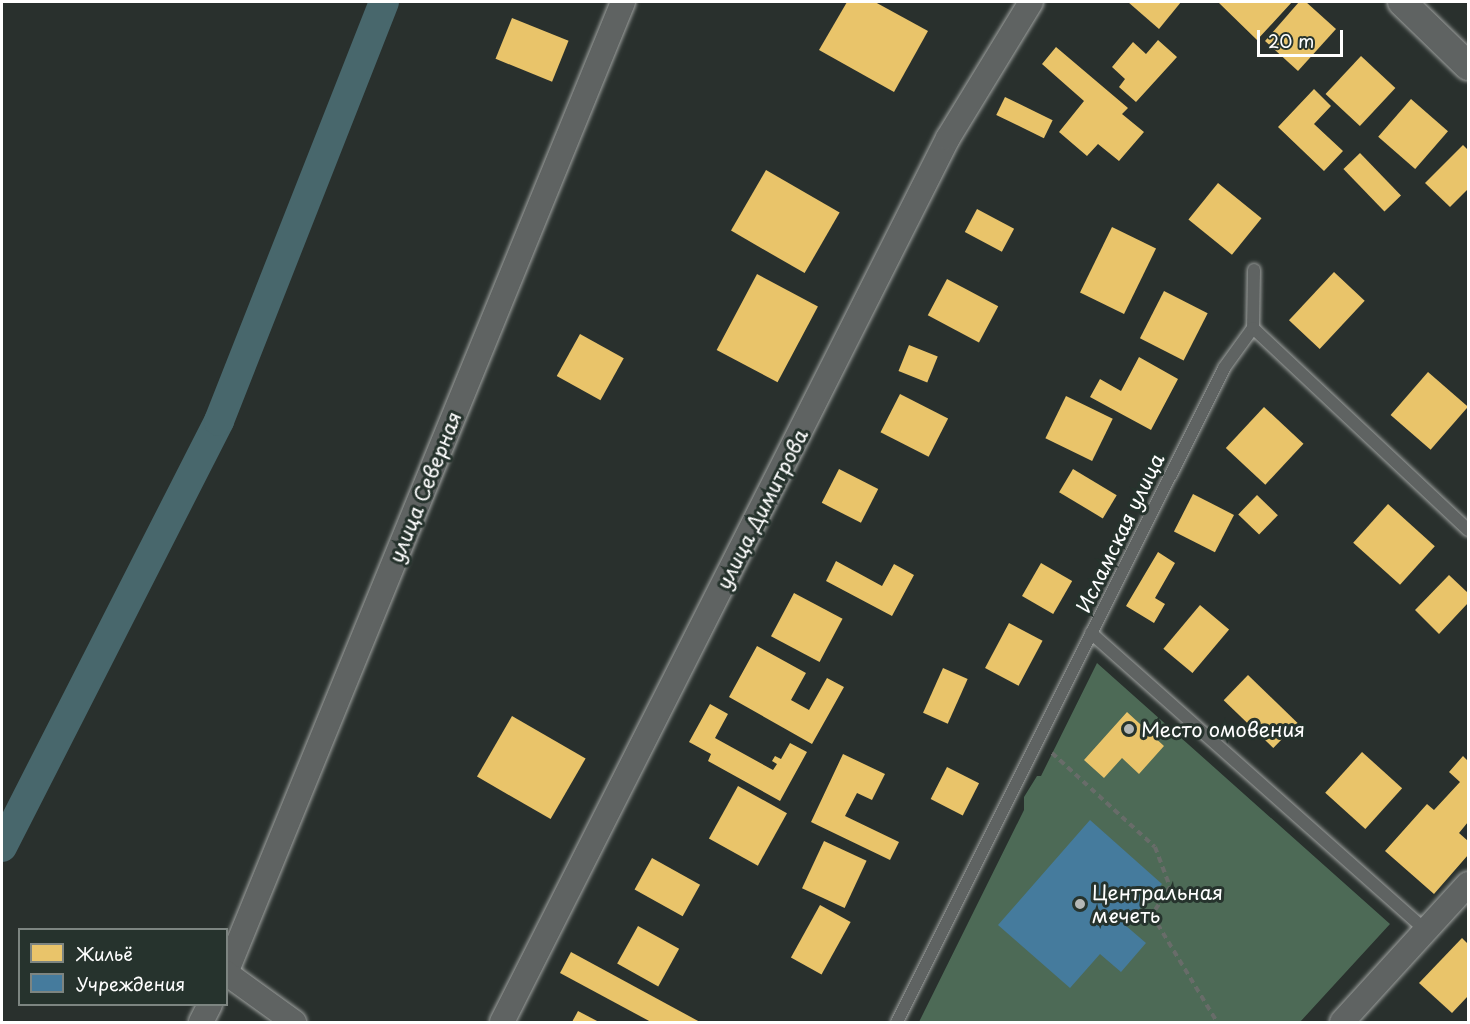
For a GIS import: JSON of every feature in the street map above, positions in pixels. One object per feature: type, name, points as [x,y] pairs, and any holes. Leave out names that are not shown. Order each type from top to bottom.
[{"type":"street","name":"улица Северная","points":[[228,968],[623,2]]},
{"type":"street","name":"улица Димитрова","points":[[502,1023],[948,138],[1031,2]]},
{"type":"street","points":[[1402,2],[1468,66]]},
{"type":"street","points":[[1342,1023],[1468,884]]},
{"type":"street","points":[[228,974],[294,1023]]},
{"type":"street","points":[[201,1023],[210,1006]]},
{"type":"lane","points":[[1254,270],[1253,328],[1468,530]]},
{"type":"lane","name":"Исламская улица","points":[[897,1023],[1224,368],[1253,328]]},
{"type":"lane","points":[[1091,633],[1426,930]]},
{"type":"path","points":[[1052,753],[1155,847],[1170,887],[1152,915],[1217,1023]]},
{"type":"green space","points":[[1097,663],[1390,924],[1300,1022],[919,1022],[1024,810],[1024,797],[1037,776],[1041,776]]},
{"type":"building: Жильё","points":[[847,2],[875,2],[928,31],[894,92],[819,50]]},
{"type":"building: Жильё","points":[[1128,2],[1181,2],[1159,29]]},
{"type":"building: Жильё","points":[[1218,2],[1255,3],[1292,2],[1257,40]]},
{"type":"building: Жильё","points":[[1299,2],[1306,2],[1336,29],[1298,71],[1265,41]]},
{"type":"building: Жильё","points":[[512,18],[569,41],[552,82],[496,59]]},
{"type":"building: Жильё","points":[[1158,40],[1177,57],[1136,102],[1119,87],[1125,79],[1112,67],[1133,42],[1146,54]]},
{"type":"building: Жильё","points":[[1056,47],[1128,108],[1122,114],[1144,132],[1119,161],[1098,144],[1087,156],[1059,132],[1084,101],[1042,64]]},
{"type":"building: Жильё","points":[[1361,56],[1395,88],[1360,126],[1326,94]]},
{"type":"building: Жильё","points":[[1314,89],[1331,106],[1314,124],[1343,151],[1324,171],[1278,127]]},
{"type":"building: Жильё","points":[[1005,97],[1053,120],[1044,138],[996,115]]},
{"type":"building: Жильё","points":[[1411,99],[1448,131],[1415,169],[1378,137]]},
{"type":"building: Жильё","points":[[1463,145],[1468,150],[1468,189],[1450,207],[1425,183]]},
{"type":"building: Жильё","points":[[1360,153],[1401,195],[1384,211],[1343,169]]},
{"type":"building: Жильё","points":[[766,170],[840,212],[805,273],[731,231]]},
{"type":"building: Жильё","points":[[1218,183],[1262,218],[1232,255],[1188,220]]},
{"type":"building: Жильё","points":[[977,209],[1014,229],[1002,252],[965,232]]},
{"type":"building: Жильё","points":[[1112,227],[1156,248],[1124,314],[1080,293]]},
{"type":"building: Жильё","points":[[1334,272],[1365,301],[1320,349],[1289,320]]},
{"type":"building: Жильё","points":[[757,274],[818,306],[778,382],[717,350]]},
{"type":"building: Жильё","points":[[947,279],[998,306],[979,342],[928,315]]},
{"type":"building: Жильё","points":[[1164,291],[1208,313],[1184,360],[1140,338]]},
{"type":"building: Жильё","points":[[580,334],[624,358],[600,400],[557,376]]},
{"type":"building: Жильё","points":[[909,345],[938,357],[927,383],[899,371]]},
{"type":"building: Жильё","points":[[1139,357],[1178,379],[1151,430],[1090,397],[1100,379],[1121,391]]},
{"type":"building: Жильё","points":[[1428,372],[1468,407],[1431,450],[1391,415]]},
{"type":"building: Жильё","points":[[900,394],[948,419],[929,457],[880,432]]},
{"type":"building: Жильё","points":[[1066,396],[1113,419],[1092,461],[1045,438]]},
{"type":"building: Жильё","points":[[1264,407],[1303,444],[1265,485],[1226,448]]},
{"type":"building: Жильё","points":[[839,469],[878,489],[861,523],[822,503]]},
{"type":"building: Жильё","points":[[1073,469],[1117,495],[1103,518],[1059,492]]},
{"type":"building: Жильё","points":[[1193,494],[1234,515],[1215,552],[1174,531]]},
{"type":"building: Жильё","points":[[1257,495],[1278,515],[1259,535],[1238,514]]},
{"type":"building: Жильё","points":[[1388,504],[1435,546],[1400,585],[1353,543]]},
{"type":"building: Жильё","points":[[1158,552],[1175,563],[1155,598],[1165,604],[1154,623],[1126,606]]},
{"type":"building: Жильё","points":[[836,561],[882,586],[894,564],[914,575],[892,616],[826,581]]},
{"type":"building: Жильё","points":[[1041,563],[1072,581],[1053,614],[1022,596]]},
{"type":"building: Жильё","points":[[1449,575],[1468,593],[1468,603],[1439,634],[1415,610]]},
{"type":"building: Жильё","points":[[794,593],[843,619],[820,662],[771,636]]},
{"type":"building: Жильё","points":[[1200,605],[1229,629],[1192,673],[1163,649]]},
{"type":"building: Жильё","points":[[1009,623],[1043,641],[1019,686],[985,668]]},
{"type":"building: Жильё","points":[[757,646],[806,673],[791,700],[809,710],[827,678],[844,687],[812,744],[729,697]]},
{"type":"building: Жильё","points":[[943,668],[968,679],[948,724],[923,713]]},
{"type":"building: Жильё","points":[[1248,675],[1298,723],[1273,748],[1224,700]]},
{"type":"building: Жильё","points":[[710,704],[728,714],[715,738],[773,770],[777,764],[772,761],[775,756],[781,759],[790,743],[807,752],[780,801],[708,761],[711,754],[689,742]]},
{"type":"building: Жильё","name":"Место омовения","points":[[1127,712],[1164,746],[1139,774],[1122,758],[1104,778],[1084,760]]},
{"type":"building: Жильё","points":[[512,716],[586,758],[551,819],[477,777]]},
{"type":"building: Жильё","points":[[1362,752],[1402,788],[1365,829],[1325,793]]},
{"type":"building: Жильё","points":[[843,754],[885,774],[872,800],[857,793],[845,816],[899,842],[890,860],[811,822]]},
{"type":"building: Жильё","points":[[1463,756],[1468,761],[1468,822],[1459,833],[1468,841],[1468,855],[1434,894],[1385,851],[1427,804],[1434,810],[1460,782],[1449,772]]},
{"type":"building: Жильё","points":[[947,767],[979,783],[963,815],[931,799]]},
{"type":"building: Жильё","points":[[738,786],[787,813],[758,866],[709,838]]},
{"type":"building: Жильё","points":[[824,841],[867,861],[845,908],[802,888]]},
{"type":"building: Жильё","points":[[652,858],[700,885],[683,916],[635,889]]},
{"type":"building: Жильё","points":[[820,905],[851,922],[822,974],[791,957]]},
{"type":"building: Жильё","points":[[638,926],[679,949],[658,986],[617,964]]},
{"type":"building: Жильё","points":[[1462,938],[1468,944],[1468,996],[1452,1013],[1419,983]]},
{"type":"building: Жильё","points":[[571,952],[700,1022],[651,1022],[560,973]]},
{"type":"building: Жильё","points":[[578,1011],[599,1022],[572,1022]]},
{"type":"building: Учреждения","name":"Центральная мечеть","points":[[1090,820],[1162,884],[1125,925],[1146,943],[1121,972],[1100,954],[1070,988],[998,925]]},
{"type":"waterway","points":[[2,847],[219,421],[384,2]]},
{"type":"place","name":"Место омовения","points":[[1129,729]]},
{"type":"place","name":"Центральная мечеть","points":[[1080,904]]}]
